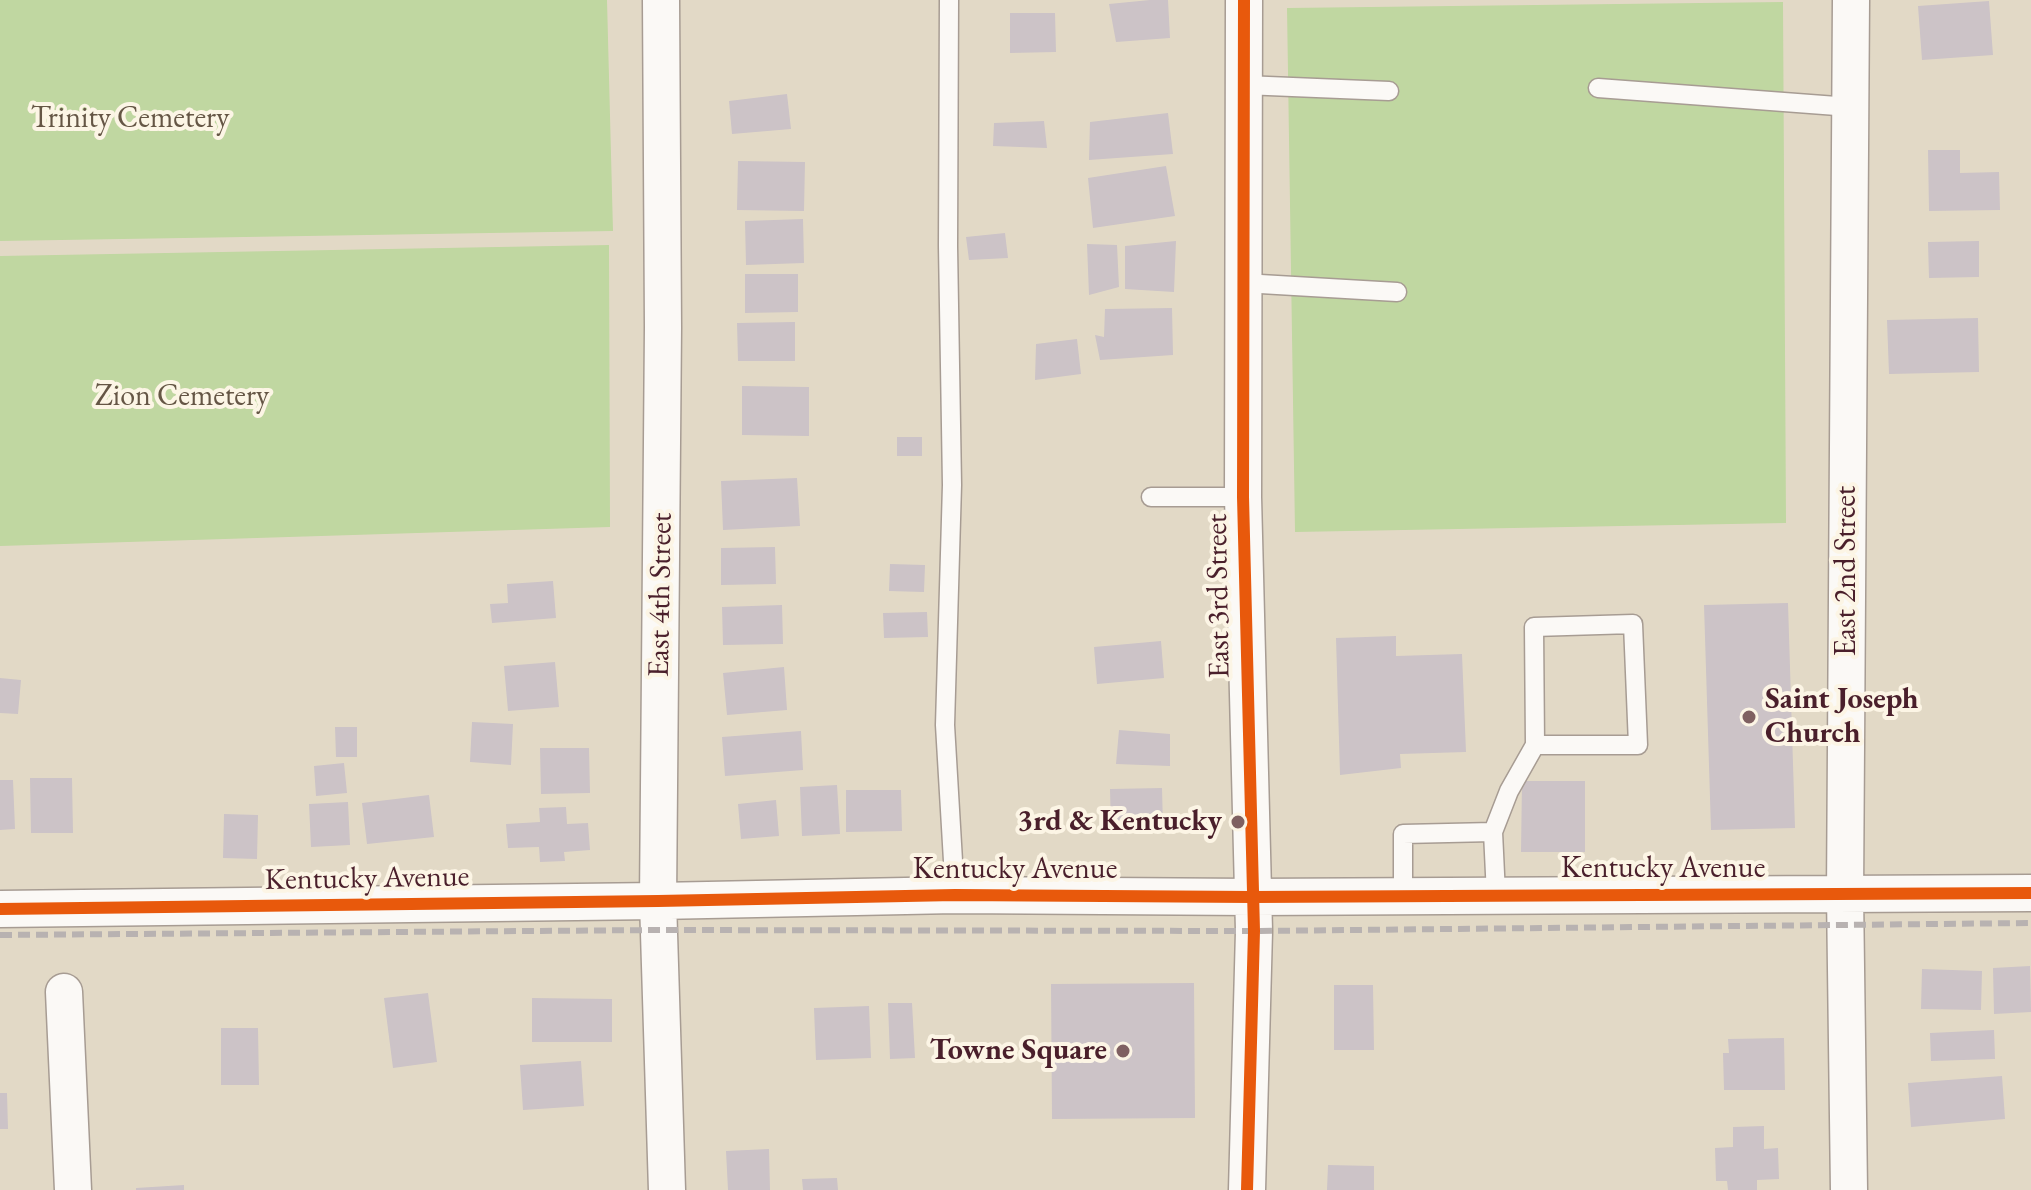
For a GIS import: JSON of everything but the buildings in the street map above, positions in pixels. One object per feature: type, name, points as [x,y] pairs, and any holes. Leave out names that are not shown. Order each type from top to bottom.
[{"type":"street","name":"East 4th Street","points":[[661,0],[663,327],[658,901],[667,1190]]},
{"type":"street","name":"East 3rd Street","points":[[1244,0],[1243,497],[1254,931],[1247,1190]]},
{"type":"street","name":"East 2nd Street","points":[[1849,1190],[1845,894],[1851,0]]},
{"type":"street","name":"Kentucky Avenue","points":[[0,909],[955,895],[1252,897],[2031,893]]},
{"type":"street","points":[[64,992],[73,1190]]},
{"type":"lane","points":[[949,0],[948,246],[952,485],[945,725],[955,895]]},
{"type":"lane","points":[[1244,85],[1389,91]]},
{"type":"lane","points":[[1598,88],[1850,107]]},
{"type":"lane","points":[[1243,283],[1397,292]]},
{"type":"lane","points":[[1151,497],[1243,497]]},
{"type":"lane","points":[[1496,895],[1493,832],[1509,791],[1535,745],[1534,627],[1633,624],[1638,745],[1535,745]]},
{"type":"lane","points":[[1403,896],[1403,834],[1493,832]]},
{"type":"green space","name":"Trinity Cemetery","points":[[0,0],[607,0],[613,231],[0,241]]},
{"type":"green space","points":[[1783,2],[1786,523],[1295,532],[1287,8]]},
{"type":"green space","name":"Zion Cemetery","points":[[609,245],[610,527],[0,546],[0,256]]},
{"type":"railway","points":[[0,935],[659,930],[1254,931],[2031,923]]},
{"type":"cycle path","points":[[1244,0],[1243,497],[1254,931],[1247,1190]]},
{"type":"cycle path","points":[[0,909],[955,895],[1252,897],[2031,893]]},
{"type":"place","name":"Saint Joseph Church","points":[[1749,717]]},
{"type":"place","name":"3rd & Kentucky","points":[[1238,822]]},
{"type":"place","name":"Towne Square","points":[[1123,1051]]}]
